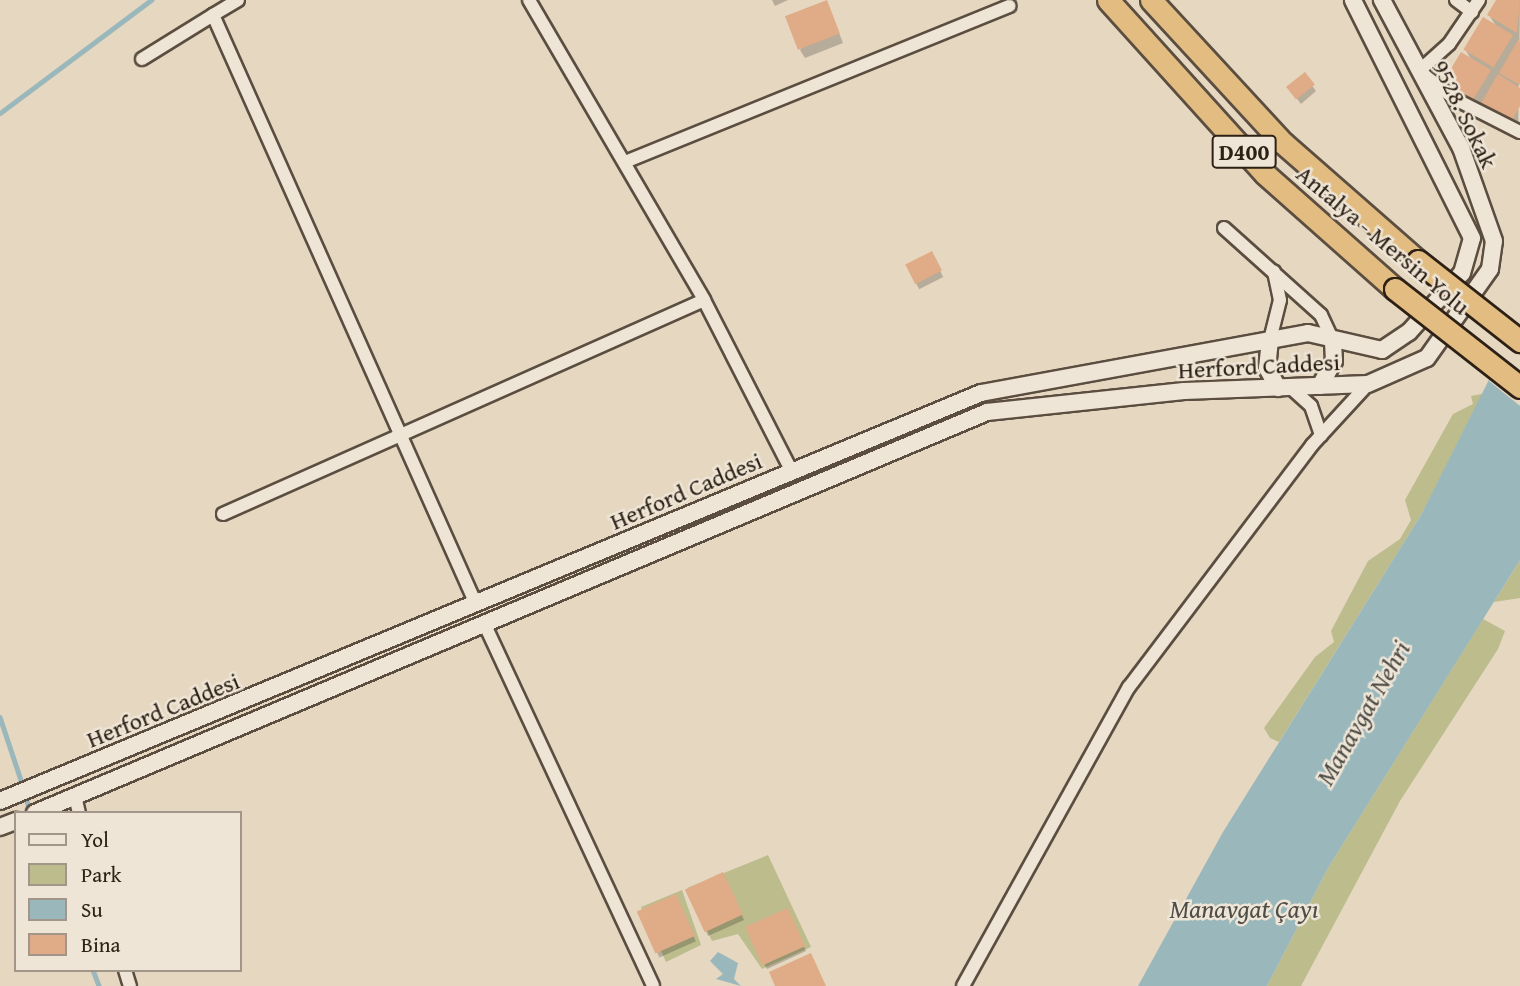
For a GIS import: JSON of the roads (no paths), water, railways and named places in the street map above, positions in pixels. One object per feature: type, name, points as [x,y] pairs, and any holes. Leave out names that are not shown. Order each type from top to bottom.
[{"type":"highway","name":"Antalya - Mersin Yolu","points":[[1108,0],[1265,174],[1395,289],[1520,387]]},
{"type":"highway","name":"Antalya - Mersin Yolu","points":[[1151,0],[1283,143],[1418,261],[1520,341]]},
{"type":"main road","name":"9528. Sokak","points":[[1353,0],[1472,238],[1462,273],[1409,332]]},
{"type":"main road","name":"9528. Sokak","points":[[1382,0],[1461,148],[1494,241],[1490,270],[1427,358]]},
{"type":"main road","name":"Herford Caddesi","points":[[0,801],[981,393],[1308,333],[1333,341],[1382,350],[1409,332]]},
{"type":"main road","points":[[1270,340],[1267,368],[1284,387]]},
{"type":"main road","points":[[1320,386],[1334,361],[1333,341]]},
{"type":"main road","name":"Herford Caddesi","points":[[42,811],[75,802],[484,623],[986,412],[1284,387],[1368,384],[1427,358]]},
{"type":"street","points":[[142,59],[238,0]]},
{"type":"street","points":[[529,0],[704,300],[792,472]]},
{"type":"street","points":[[1456,0],[1472,12]]},
{"type":"street","points":[[1479,0],[1472,12],[1419,71],[1455,99],[1520,132]]},
{"type":"street","points":[[625,162],[1010,6]]},
{"type":"street","points":[[213,15],[476,604]]},
{"type":"street","points":[[1224,228],[1321,315],[1333,341]]},
{"type":"street","points":[[1270,340],[1280,300],[1273,271]]},
{"type":"street","points":[[223,514],[401,439],[704,300]]},
{"type":"street","points":[[963,986],[1129,687],[1321,435],[1368,384]]},
{"type":"street","points":[[1284,387],[1311,406],[1321,435]]},
{"type":"street","points":[[484,623],[653,986]]},
{"type":"water","name":"Manavgat Çayı","points":[[1520,318],[1520,560],[1328,868],[1267,986],[1138,986],[1223,832],[1421,515]]},
{"type":"water","points":[[718,952],[738,963],[734,979],[741,986],[716,979],[723,974],[710,961]]},
{"type":"waterway","points":[[0,113],[151,0]]},
{"type":"waterway","points":[[0,717],[23,786]]},
{"type":"waterway","points":[[25,795],[30,811]]},
{"type":"waterway","points":[[94,972],[99,986]]},
{"type":"water label","name":"Manavgat Nehri","points":[[1363,713]]}]
